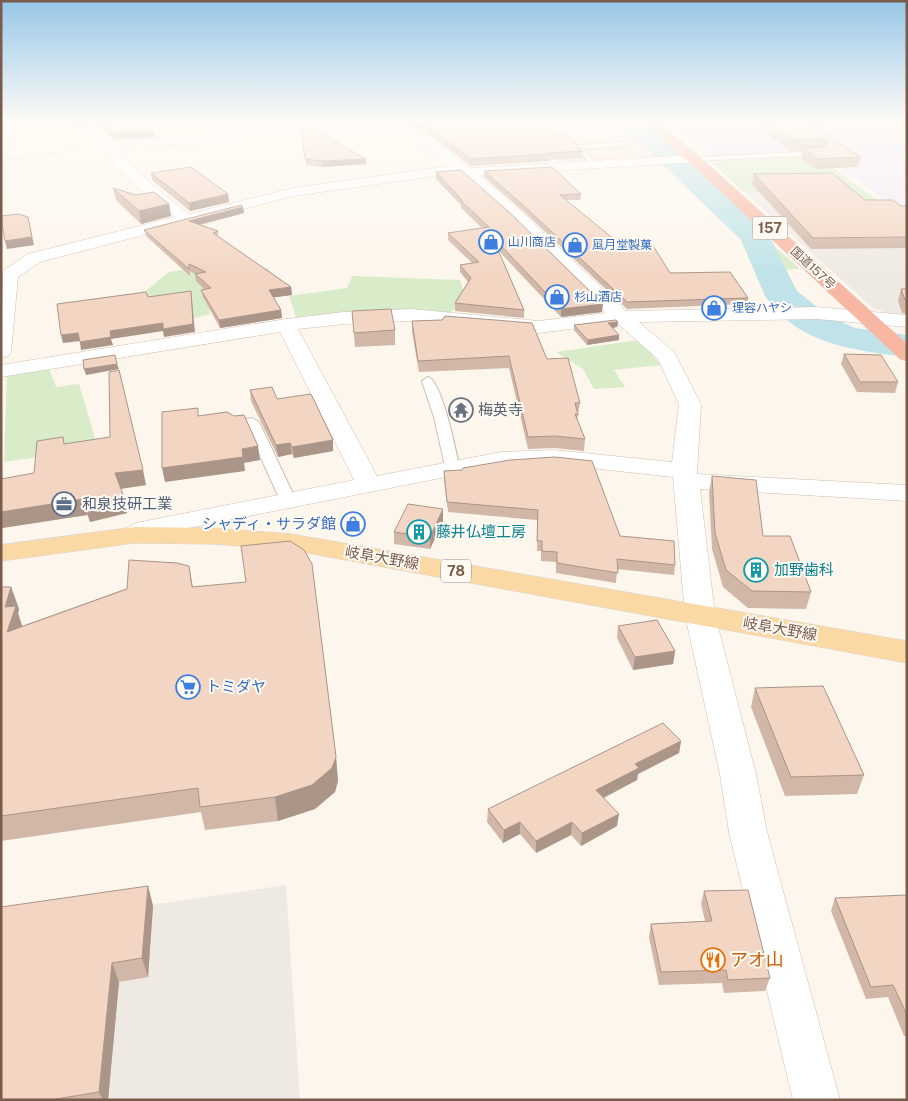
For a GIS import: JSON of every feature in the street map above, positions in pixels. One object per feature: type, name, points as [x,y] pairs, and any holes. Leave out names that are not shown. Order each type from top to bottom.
[{"type":"highway","name":"国道157号","points":[[703,174],[905,354]]},
{"type":"main road","name":"岐阜大野線","points":[[1,553],[135,535],[213,536],[291,542],[907,652]]},
{"type":"street","points":[[131,174],[161,201],[188,219]]},
{"type":"street","points":[[1,352],[5,269],[34,258],[293,192],[411,174]]},
{"type":"street","points":[[470,174],[517,216],[620,317],[667,356],[690,404],[685,476],[700,615],[738,774],[748,832],[817,1100]]},
{"type":"street","points":[[1,371],[286,325],[344,318],[411,315],[539,327],[620,317],[818,313],[907,322]]},
{"type":"street","points":[[286,325],[368,483]]},
{"type":"street","points":[[135,535],[144,529],[452,466],[501,458],[554,457],[685,476],[907,493]]},
{"type":"lane","points":[[428,381],[441,417],[452,466]]},
{"type":"lane","points":[[236,424],[252,422],[288,500]]},
{"type":"shaded area","points":[[850,174],[907,174],[907,212],[901,212]]},
{"type":"shaded area","points":[[779,192],[907,221],[907,317],[896,316],[873,308],[745,193]]},
{"type":"shaded area","points":[[286,885],[300,1100],[1,1100],[1,927]]},
{"type":"green space","points":[[725,174],[842,174],[890,209],[780,192],[745,193]]},
{"type":"green space","points":[[769,241],[800,269],[779,270],[764,246]]},
{"type":"green space","points":[[228,262],[267,268],[275,276],[206,290],[210,314],[175,323],[140,296],[169,272]]},
{"type":"green space","points":[[352,276],[460,280],[466,298],[448,315],[297,320],[289,296],[347,288]]},
{"type":"green space","points":[[639,340],[661,365],[614,370],[625,387],[594,389],[583,369],[556,352]]},
{"type":"green space","points":[[48,366],[56,387],[79,384],[98,448],[4,462],[7,372]]},
{"type":"building","points":[[153,174],[201,174],[228,194],[189,203]]},
{"type":"building","points":[[438,174],[466,174],[510,213],[603,304],[561,309],[492,236],[524,310],[455,303],[471,278],[460,265],[479,262],[448,233],[489,227],[461,201],[463,201]]},
{"type":"building","points":[[488,174],[560,174],[581,194],[560,195],[621,245],[652,244],[670,273],[730,272],[748,298],[627,302]]},
{"type":"building","points":[[754,174],[834,174],[865,200],[893,200],[901,206],[907,206],[907,237],[813,238]]},
{"type":"building","points":[[113,188],[136,195],[154,192],[169,204],[139,211]]},
{"type":"building","points":[[241,205],[243,207],[189,221],[218,231],[213,233],[291,287],[269,290],[281,310],[219,320],[201,290],[211,288],[195,274],[206,272],[189,264],[189,269],[144,230]]},
{"type":"building","points":[[19,214],[28,217],[32,237],[5,241],[1,216]]},
{"type":"building","points":[[901,289],[907,289],[907,301],[905,300]]},
{"type":"building","points":[[191,291],[193,324],[163,329],[163,323],[110,331],[111,337],[80,342],[78,333],[61,335],[57,304],[146,292],[148,297]]},
{"type":"building","points":[[391,309],[395,330],[354,333],[352,311]]},
{"type":"building","points":[[445,316],[532,323],[547,359],[568,358],[580,403],[575,403],[578,415],[575,414],[585,439],[555,436],[528,437],[509,356],[418,361],[412,321],[442,320]]},
{"type":"building","points":[[616,320],[618,322],[608,323],[619,335],[588,340],[574,325]]},
{"type":"building","points":[[844,354],[881,355],[898,382],[860,382]]},
{"type":"building","points":[[115,355],[117,364],[84,369],[83,360]]},
{"type":"building","points":[[119,370],[143,470],[115,473],[124,497],[86,507],[83,499],[1,512],[1,479],[34,473],[37,441],[63,437],[64,444],[110,437],[109,372]]},
{"type":"building","points":[[272,387],[277,399],[311,394],[333,440],[292,447],[290,443],[276,445],[250,390]]},
{"type":"building","points":[[198,408],[198,416],[227,412],[234,416],[244,415],[258,446],[242,449],[243,457],[162,468],[162,412]]},
{"type":"building","points":[[555,457],[592,461],[620,536],[674,541],[675,565],[617,559],[618,573],[557,563],[557,552],[542,551],[542,541],[537,541],[538,510],[447,502],[444,471],[462,470],[463,468],[510,460]]},
{"type":"building","points":[[712,476],[756,480],[763,536],[790,536],[811,592],[752,591],[726,570],[715,533]]},
{"type":"building","points":[[408,504],[443,509],[430,537],[394,532]]},
{"type":"building","name":"トミダヤ","points":[[290,541],[304,550],[312,564],[336,757],[332,768],[312,785],[275,797],[200,807],[198,788],[1,816],[1,587],[11,587],[5,607],[16,606],[7,632],[127,589],[129,560],[177,563],[189,566],[192,587],[246,582],[241,546]]},
{"type":"building","points":[[657,620],[675,651],[635,657],[618,626]]},
{"type":"building","points":[[823,686],[864,775],[791,777],[755,688]]},
{"type":"building","points":[[663,723],[681,741],[635,764],[639,768],[596,790],[619,814],[582,833],[572,822],[536,841],[520,822],[504,830],[488,809]]},
{"type":"building","points":[[148,886],[142,958],[112,963],[99,1092],[50,1100],[1,1100],[1,907]]},
{"type":"building","name":"アオ山","points":[[748,890],[770,978],[728,980],[726,970],[661,972],[651,924],[712,921],[704,891]]},
{"type":"building","points":[[907,895],[907,1015],[893,985],[871,987],[835,898]]},
{"type":"waterway","points":[[689,174],[755,236],[782,296],[814,323],[847,338],[907,346]]},
{"type":"place","name":"山川商店","points":[[491,242]]},
{"type":"place","name":"風月堂製菓","points":[[575,245]]},
{"type":"place","name":"杉山酒店","points":[[557,297]]},
{"type":"place","name":"理容ハヤシ","points":[[714,308]]},
{"type":"place","name":"梅英寺","points":[[461,410]]},
{"type":"place","name":"和泉技研工業","points":[[64,504]]},
{"type":"place","name":"シャディ・サラダ館","points":[[353,524]]},
{"type":"place","name":"藤井仏壇工房","points":[[419,532]]},
{"type":"place","name":"加野歯科","points":[[756,570]]},
{"type":"place","name":"トミダヤ","points":[[188,687]]},
{"type":"place","name":"アオ山","points":[[713,960]]}]
